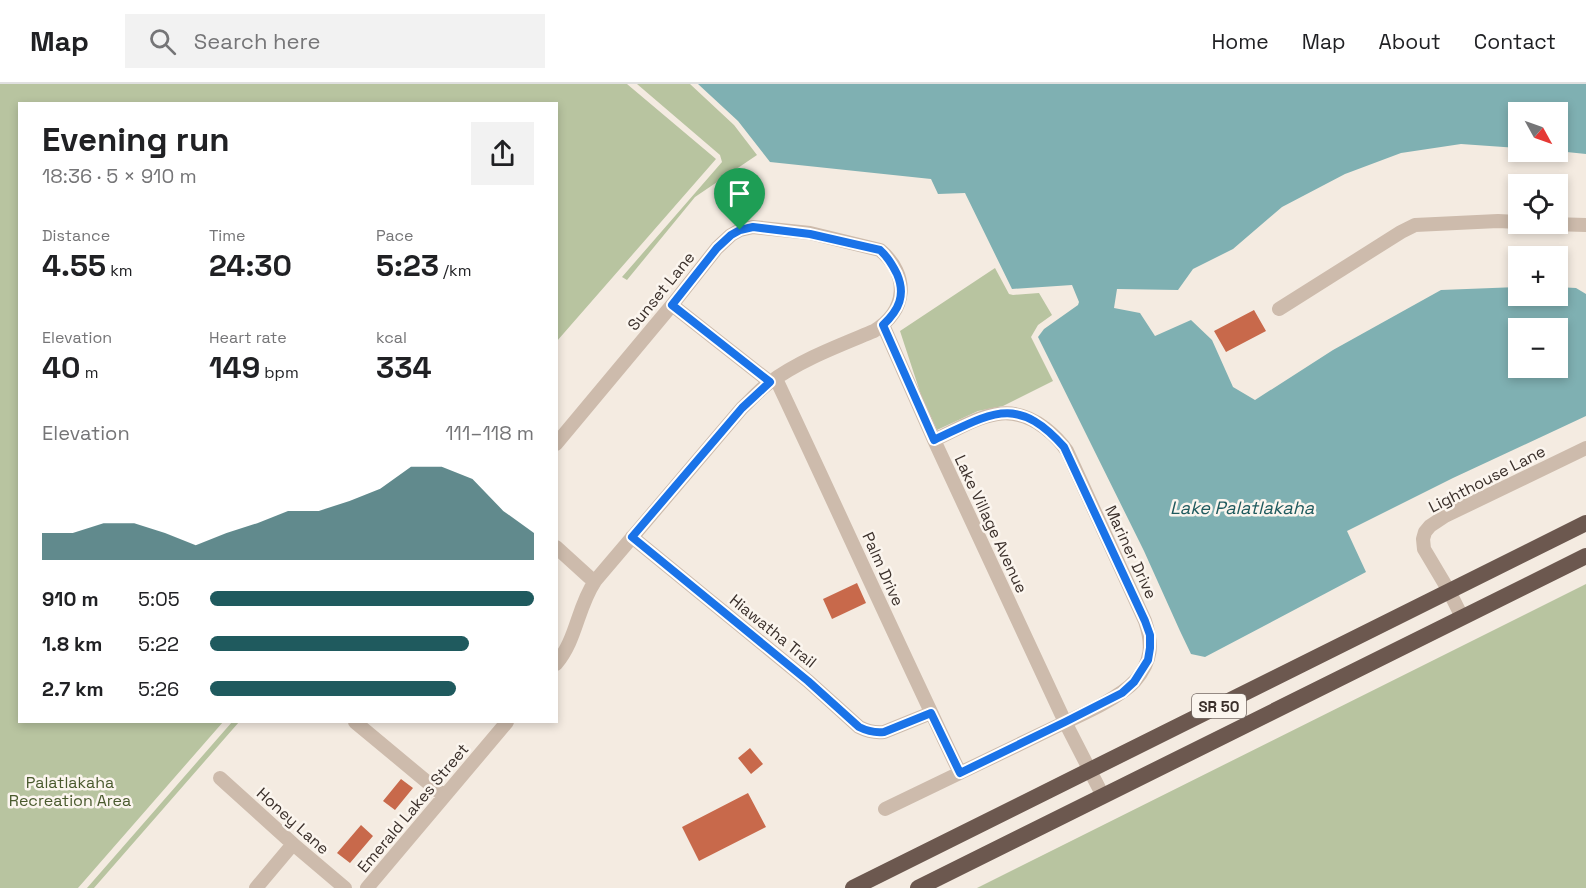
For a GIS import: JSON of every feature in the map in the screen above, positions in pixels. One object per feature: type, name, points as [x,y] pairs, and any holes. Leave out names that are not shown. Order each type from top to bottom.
[{"type":"highway","name":"SR 50","points":[[853,888],[1586,523]]},
{"type":"highway","name":"SR 50","points":[[918,888],[1586,556]]},
{"type":"street","points":[[1279,309],[1401,232],[1416,225],[1508,222]]},
{"type":"street","points":[[1568,224],[1586,225]]},
{"type":"street","name":"Sunset Lane","points":[[558,442],[717,248],[740,230],[753,227],[810,234],[880,250],[888,257],[901,282],[898,306],[883,325]]},
{"type":"street","name":"Palm Drive","points":[[672,305],[773,380],[846,528],[960,773]]},
{"type":"street","points":[[558,661],[570,643],[581,607],[595,581],[742,408],[773,380],[802,363],[883,325]]},
{"type":"street","name":"Lake Village Avenue","points":[[883,325],[1065,722],[1103,796]]},
{"type":"street","name":"Mariner Drive","points":[[885,809],[1122,693],[1134,682],[1148,660],[1150,648],[1150,635],[1145,621],[1067,451],[1053,434],[1038,422],[1024,415],[1013,413],[982,418],[934,440]]},
{"type":"street","name":"Lighthouse Lane","points":[[1462,617],[1424,549],[1425,532],[1445,516],[1586,448]]},
{"type":"street","name":"Hiawatha Trail","points":[[632,537],[808,681],[859,727],[877,733],[884,732],[931,713]]},
{"type":"street","points":[[558,550],[595,581]]},
{"type":"street","points":[[356,723],[444,796]]},
{"type":"street","name":"Emerald Lakes Street","points":[[367,888],[506,723]]},
{"type":"street","name":"Honey Lane","points":[[220,778],[345,888]]},
{"type":"street","points":[[256,888],[293,844]]},
{"type":"green space","name":"Palatlakaha Recreation Area","points":[[0,84],[627,84],[716,159],[558,340],[558,102],[18,102],[18,723],[222,723],[78,888],[0,888]]},
{"type":"green space","points":[[637,84],[690,84],[734,125],[757,155],[695,197],[627,280],[622,277],[722,162],[720,155]]},
{"type":"green space","points":[[995,268],[1009,294],[1039,293],[1052,315],[1038,325],[1031,337],[1053,381],[1003,406],[978,411],[937,430],[921,395],[900,331]]},
{"type":"green space","points":[[1586,584],[1586,888],[977,888]]},
{"type":"green space","points":[[231,723],[238,723],[94,888],[87,888]]},
{"type":"water","name":"Lake Palatlakaha","points":[[698,84],[1586,84],[1586,154],[1568,152],[1568,102],[1508,102],[1508,147],[1461,144],[1401,153],[1345,174],[1282,207],[1233,249],[1193,269],[1178,290],[1117,289],[1114,308],[1140,313],[1155,336],[1191,320],[1212,340],[1233,387],[1255,400],[1333,350],[1441,290],[1508,287],[1508,306],[1568,306],[1568,288],[1576,288],[1586,294],[1586,416],[1347,531],[1366,572],[1205,657],[1191,654],[1144,551],[1038,337],[1044,329],[1078,305],[1079,302],[1072,285],[1012,289],[965,193],[938,194],[931,179],[770,162],[738,121]]},
{"type":"building","points":[[1254,310],[1266,331],[1226,352],[1214,331]]},
{"type":"building","points":[[857,583],[866,603],[832,619],[823,599]]},
{"type":"building","points":[[750,748],[763,764],[751,774],[738,758]]},
{"type":"building","points":[[401,779],[413,788],[395,810],[383,801]]},
{"type":"building","points":[[748,793],[766,827],[699,861],[682,827]]},
{"type":"building","points":[[361,825],[373,836],[350,863],[337,853]]},
{"type":"route","points":[[753,227],[810,234],[880,250],[888,257],[901,282],[901,292],[898,306],[883,325],[934,440],[982,418],[1013,413],[1024,415],[1038,422],[1064,447],[1150,635],[1148,660],[1134,682],[1122,693],[960,773],[931,713],[884,732],[877,733],[859,727],[808,681],[632,537],[742,408],[770,382],[672,305],[717,248],[740,230],[753,227]]}]
